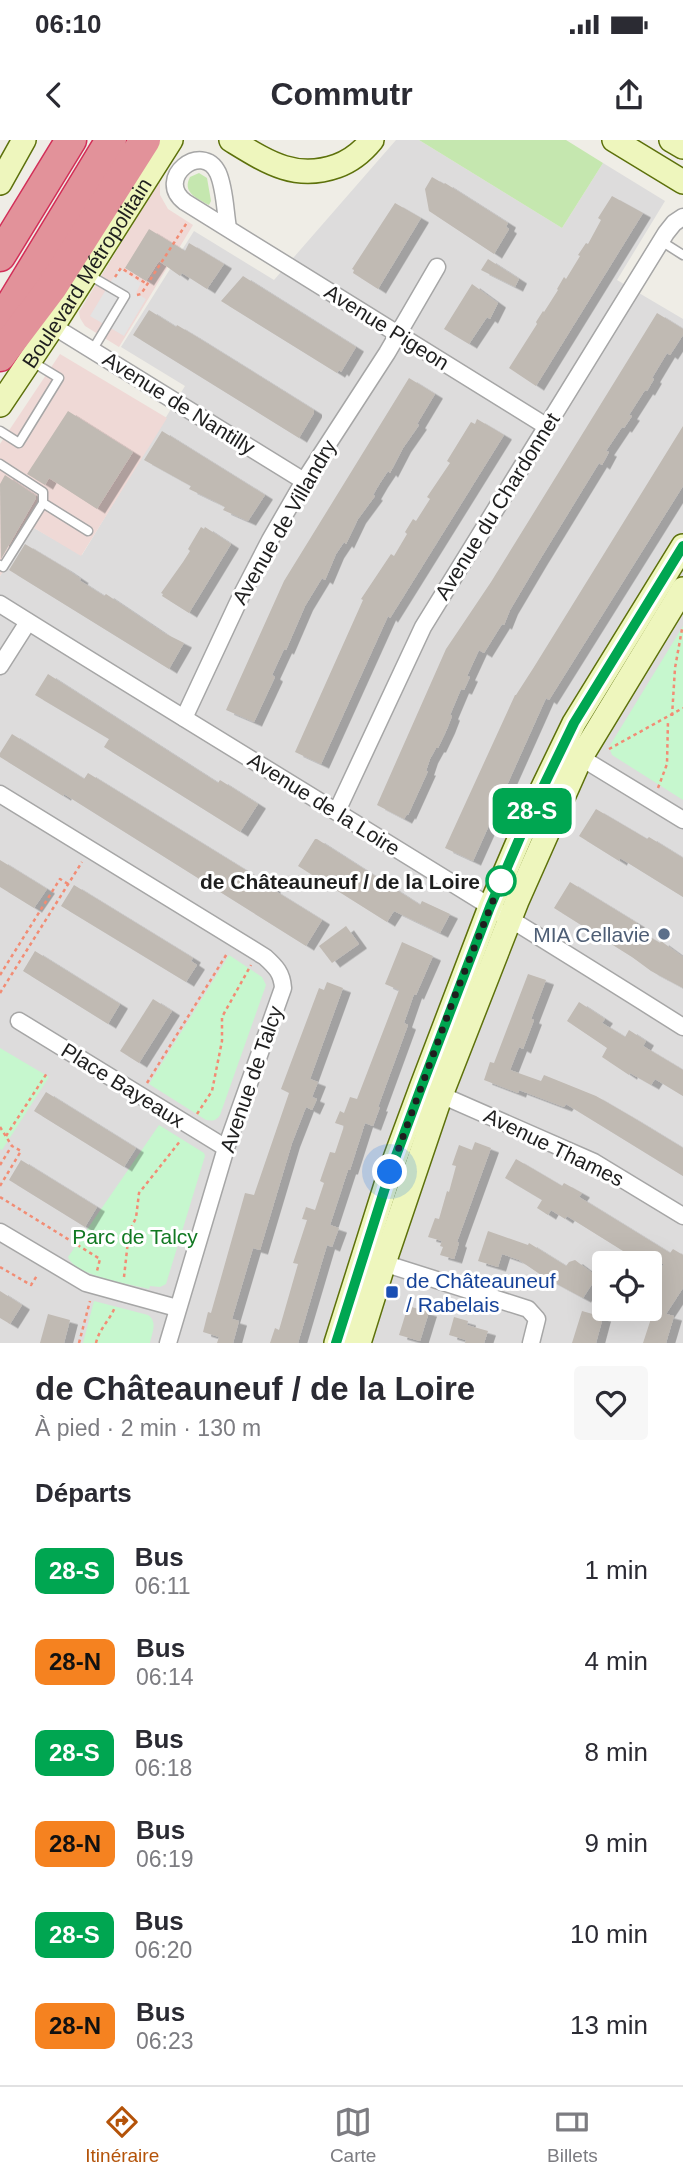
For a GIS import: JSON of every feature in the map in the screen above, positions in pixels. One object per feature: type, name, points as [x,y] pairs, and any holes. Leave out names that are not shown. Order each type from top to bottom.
[{"type":"highway","points":[[48,179],[63,140]]},
{"type":"highway","points":[[0,256],[71,140]]},
{"type":"highway","points":[[0,323],[111,140]]},
{"type":"highway","points":[[0,356],[51,287],[145,140]]},
{"type":"street","points":[[0,183],[24,140]]},
{"type":"street","name":"Boulevard Métropolitain","points":[[0,405],[171,140]]},
{"type":"street","points":[[231,140],[272,163],[305,172],[345,163],[372,140]]},
{"type":"street","points":[[614,140],[683,182]]},
{"type":"street","points":[[671,140],[683,147]]},
{"type":"street","name":"Avenue du Chardonnet","points":[[337,811],[423,626],[661,241],[677,222]]},
{"type":"street","name":"Avenue Pigeon","points":[[228,228],[546,426]]},
{"type":"street","name":"Avenue de Villandry","points":[[184,718],[270,540],[304,481],[399,334],[437,267]]},
{"type":"street","name":"Avenue de Nantilly","points":[[53,326],[304,481]]},
{"type":"street","points":[[359,1343],[390,1172],[431,1091],[500,913],[683,546]]},
{"type":"street","points":[[577,755],[683,589]]},
{"type":"street","name":"Avenue de la Loire","points":[[0,604],[683,1027]]},
{"type":"street","points":[[1,663],[28,622]]},
{"type":"street","points":[[577,755],[683,820]]},
{"type":"street","name":"Avenue de Talcy","points":[[0,794],[258,953],[276,967],[282,978],[283,988],[226,1148],[168,1343]]},
{"type":"street","name":"Place Bayeaux","points":[[19,1021],[226,1148]]},
{"type":"street","name":"Avenue Thames","points":[[431,1091],[594,1162],[683,1216]]},
{"type":"street","points":[[0,1231],[94,1286],[177,1308]]},
{"type":"street","points":[[336,1343],[374,1259]]},
{"type":"street","points":[[374,1259],[528,1309],[537,1319],[531,1343]]},
{"type":"lane","points":[[661,241],[683,255]]},
{"type":"lane","points":[[87,273],[125,296],[93,349]]},
{"type":"lane","points":[[0,431],[19,443],[59,378],[30,361]]},
{"type":"lane","points":[[0,464],[43,492],[43,503],[3,567],[0,565]]},
{"type":"lane","points":[[43,503],[88,531]]},
{"type":"path","points":[[141,294],[187,221]]},
{"type":"path","points":[[121,268],[147,284]]},
{"type":"path","points":[[653,801],[667,764],[670,717],[682,629]]},
{"type":"path","points":[[577,755],[638,732],[682,711]]},
{"type":"path","points":[[0,993],[90,849]]},
{"type":"path","points":[[0,975],[60,879],[68,884]]},
{"type":"path","points":[[138,1094],[236,940]]},
{"type":"path","points":[[96,1343],[98,1334],[113,1314],[120,1293],[125,1274],[129,1232],[136,1218],[139,1194],[175,1150],[212,1091],[222,1041],[222,1017],[258,953]]},
{"type":"path","points":[[6,1136],[47,1073]]},
{"type":"path","points":[[0,1127],[12,1146],[21,1151],[0,1185]]},
{"type":"path","points":[[0,1165],[12,1146]]},
{"type":"path","points":[[0,1197],[100,1259],[79,1343]]},
{"type":"path","points":[[0,1267],[31,1285],[46,1259]]},
{"type":"shaded area","points":[[396,140],[419,140],[562,228],[603,163],[665,201],[617,280],[683,319],[683,1343],[0,1343],[0,576],[34,528],[82,555],[185,386],[121,347],[194,231],[274,280]]},
{"type":"shaded area","points":[[160,180],[160,195],[168,209],[193,225],[119,347],[85,326],[79,312]]},
{"type":"shaded area","points":[[119,268],[141,283],[136,293],[146,299],[124,336],[90,316]]},
{"type":"shaded area","points":[[60,354],[167,418],[81,556],[34,528],[0,576],[0,444]]},
{"type":"green space","points":[[419,140],[566,140],[603,163],[562,228]]},
{"type":"green space","points":[[199,173],[207,178],[211,201],[209,205],[189,191],[190,177]]},
{"type":"green space","points":[[683,626],[683,800],[612,755],[609,747]]},
{"type":"green space","points":[[229,955],[262,977],[266,985],[220,1115],[214,1120],[206,1120],[149,1084]]},
{"type":"green space","points":[[0,1048],[49,1077],[2,1150],[0,1149]]},
{"type":"green space","name":"Parc de Talcy","points":[[159,1125],[205,1156],[166,1284],[160,1287],[150,1286],[149,1289],[92,1274],[73,1264],[68,1257]]},
{"type":"green space","name":"Parc de Talcy","points":[[94,1301],[148,1315],[154,1324],[150,1343],[83,1343]]},
{"type":"building","points":[[432,177],[508,223],[506,227],[509,229],[494,254],[429,211],[425,189]]},
{"type":"building","points":[[612,196],[643,213],[536,386],[509,368],[564,277],[566,279],[580,256],[578,255],[586,243],[588,244],[601,220],[598,218]]},
{"type":"building","points":[[395,203],[421,218],[378,289],[353,273],[352,269]]},
{"type":"building","points":[[149,229],[185,251],[189,243],[224,264],[207,289],[182,273],[180,276],[159,261],[146,281],[125,268]]},
{"type":"building","points":[[488,259],[519,279],[515,287],[481,270]]},
{"type":"building","points":[[243,276],[356,347],[341,372],[339,370],[337,373],[221,301]]},
{"type":"building","points":[[472,284],[498,303],[490,319],[487,317],[469,344],[444,329]]},
{"type":"building","points":[[149,310],[314,410],[299,438],[133,335]]},
{"type":"building","points":[[657,313],[683,329],[683,335],[670,355],[667,353],[647,391],[645,390],[629,415],[632,416],[606,451],[609,452],[602,465],[599,463],[510,610],[504,625],[502,624],[484,653],[479,650],[467,676],[470,677],[464,690],[461,689],[447,729],[430,759],[428,771],[408,815],[404,819],[377,805],[446,649],[491,582]]},
{"type":"building","points":[[409,378],[435,394],[417,424],[419,425],[390,473],[388,471],[380,483],[346,544],[344,542],[336,554],[325,580],[322,578],[305,606],[272,675],[275,677],[254,722],[226,710],[284,581]]},
{"type":"building","points":[[68,411],[133,452],[97,509],[49,478],[45,485],[27,474]]},
{"type":"building","points":[[477,419],[504,435],[390,618],[388,616],[321,764],[295,752],[363,600],[361,599],[391,554],[394,556],[413,519],[416,521],[430,499],[427,497],[450,463],[447,461],[471,422],[475,424]]},
{"type":"building","points":[[683,426],[683,486],[549,700],[546,698],[473,861],[445,848],[515,695]]},
{"type":"building","points":[[162,431],[265,495],[248,521],[223,510],[225,507],[189,489],[191,486],[144,460]]},
{"type":"building","points":[[5,475],[36,498],[1,559],[0,484]]},
{"type":"building","points":[[201,527],[231,544],[189,613],[161,593],[190,551],[188,549]]},
{"type":"building","points":[[25,544],[104,596],[106,594],[164,633],[184,643],[169,669],[9,570]]},
{"type":"building","points":[[48,674],[218,783],[220,780],[258,804],[240,832],[104,747],[109,739],[35,695]]},
{"type":"building","points":[[12,734],[84,779],[88,773],[322,920],[306,946],[64,794],[63,796],[0,757]]},
{"type":"building","points":[[596,809],[683,858],[683,897],[579,836]]},
{"type":"building","points":[[315,839],[420,905],[422,901],[450,914],[440,933],[394,911],[387,922],[298,866]]},
{"type":"building","points":[[0,860],[47,889],[34,908],[0,887]]},
{"type":"building","points":[[570,882],[637,923],[634,928],[660,943],[661,941],[683,957],[683,988],[651,971],[554,908]]},
{"type":"building","points":[[74,885],[193,958],[191,961],[197,965],[186,982],[61,906]]},
{"type":"building","points":[[346,926],[359,944],[332,963],[319,946]]},
{"type":"building","points":[[402,942],[433,956],[416,995],[414,994],[404,1023],[408,1025],[373,1126],[365,1123],[348,1170],[330,1225],[339,1228],[332,1247],[327,1245],[298,1343],[270,1343],[275,1328],[279,1330],[298,1264],[293,1263],[307,1220],[302,1219],[306,1207],[315,1210],[324,1183],[320,1181],[330,1152],[335,1153],[344,1126],[335,1123],[340,1111],[344,1113],[350,1097],[357,1099],[399,990],[385,984]]},
{"type":"building","points":[[35,951],[120,1004],[108,1024],[23,971]]},
{"type":"building","points":[[528,974],[546,980],[523,1049],[519,1047],[510,1070],[541,1081],[544,1075],[596,1096],[683,1148],[683,1176],[566,1104],[564,1107],[484,1080],[490,1062],[494,1063]]},
{"type":"building","points":[[327,982],[343,988],[310,1079],[318,1082],[312,1097],[317,1099],[312,1110],[306,1107],[292,1143],[260,1250],[253,1248],[232,1319],[239,1321],[233,1343],[217,1343],[219,1337],[203,1332],[208,1312],[211,1313],[245,1193],[254,1195],[289,1093],[281,1089],[319,988],[324,990]]},
{"type":"building","points":[[153,999],[172,1011],[139,1063],[120,1051]]},
{"type":"building","points":[[579,1002],[605,1019],[602,1023],[625,1037],[629,1030],[646,1041],[643,1046],[683,1070],[683,1096],[655,1079],[651,1085],[630,1073],[629,1075],[602,1057],[607,1048],[567,1021]]},
{"type":"building","points":[[46,1092],[136,1148],[124,1167],[34,1111]]},
{"type":"building","points":[[475,1142],[491,1148],[457,1242],[459,1243],[454,1259],[440,1255],[442,1241],[428,1237],[435,1218],[439,1219],[447,1191],[449,1192],[456,1166],[452,1165],[459,1145],[472,1150]]},
{"type":"building","points":[[516,1159],[562,1186],[564,1183],[582,1193],[579,1197],[670,1253],[673,1249],[683,1255],[683,1288],[666,1314],[674,1316],[666,1343],[643,1343],[650,1321],[662,1321],[662,1251],[623,1251],[567,1216],[565,1219],[551,1210],[548,1215],[537,1208],[542,1200],[505,1178]]},
{"type":"building","points":[[21,1160],[97,1207],[85,1227],[9,1180]]},
{"type":"building","points":[[488,1231],[528,1245],[529,1243],[566,1266],[575,1260],[592,1273],[592,1284],[583,1298],[519,1260],[502,1254],[498,1267],[478,1261]]},
{"type":"building","points":[[0,1291],[22,1305],[10,1324],[0,1318]]},
{"type":"building","points":[[408,1306],[429,1312],[420,1341],[399,1335]]},
{"type":"building","points":[[582,1311],[592,1314],[592,1321],[602,1321],[596,1343],[572,1343]]},
{"type":"building","points":[[48,1314],[70,1320],[64,1343],[40,1343]]},
{"type":"building","points":[[454,1317],[468,1321],[467,1325],[488,1331],[484,1343],[465,1343],[466,1340],[449,1335]]},
{"type":"bus line","name":"28-S","points":[[336,1343],[390,1172],[454,998],[530,814],[574,723],[683,546]]},
{"type":"place","name":"de Châteauneuf / de la Loire","points":[[501,881]]},
{"type":"place","name":"MIA Cellavie","points":[[664,934]]},
{"type":"place","name":"de Châteauneuf / Rabelais","points":[[392,1292]]},
{"type":"route","points":[[390,1172],[454,998],[501,881]]}]
